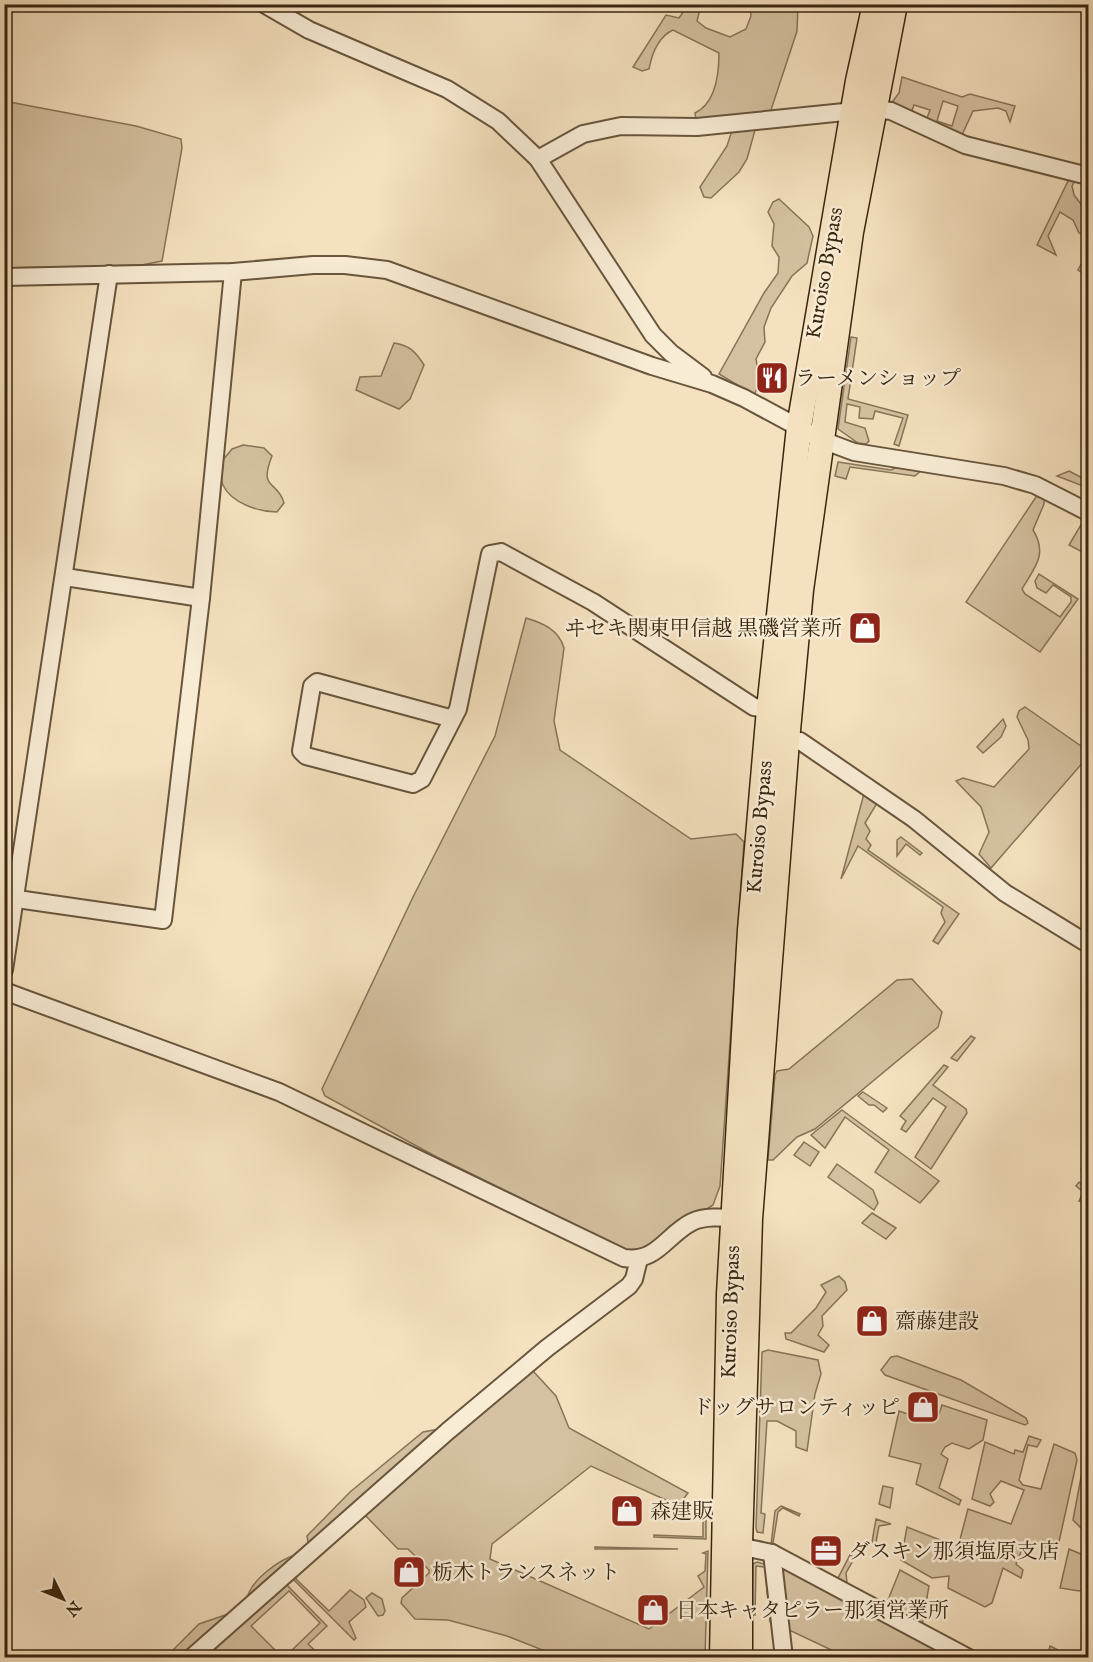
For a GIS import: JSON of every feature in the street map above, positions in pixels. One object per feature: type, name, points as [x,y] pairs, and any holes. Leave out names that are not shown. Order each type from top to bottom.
[{"type":"highway","name":"Kuroiso Bypass","points":[[742,1219],[801,590],[851,232],[875,4]]},
{"type":"highway","name":"Kuroiso Bypass","points":[[722,1658],[732,1544],[750,930],[769,708],[799,427],[863,110],[895,4]]},
{"type":"highway","name":"Kuroiso Bypass","points":[[732,1544],[740,1658]]},
{"type":"street","points":[[264,4],[309,30],[415,73],[472,102],[498,121],[538,159],[653,335],[671,353],[712,384]]},
{"type":"street","points":[[538,159],[584,134],[621,126],[697,127],[863,110],[891,111],[965,145],[1089,176]]},
{"type":"street","points":[[4,277],[233,272],[345,265],[387,270],[652,366],[712,384],[744,398],[822,440],[854,452],[1005,476],[1051,492],[1089,513]]},
{"type":"street","points":[[17,899],[163,920],[201,598],[233,272]]},
{"type":"street","points":[[4,970],[17,899],[110,274]]},
{"type":"street","points":[[453,719],[317,682],[312,686],[301,751],[306,756],[413,784],[422,779],[453,719],[490,554],[501,552],[593,602],[754,707],[769,708]]},
{"type":"street","points":[[65,577],[201,598]]},
{"type":"street","points":[[787,741],[800,741],[914,819],[975,872],[1089,944]]},
{"type":"street","points":[[4,991],[279,1092],[624,1258],[639,1259],[655,1253],[694,1221],[742,1219]]},
{"type":"street","points":[[191,1658],[547,1347],[629,1286],[634,1279],[639,1259]]},
{"type":"street","points":[[732,1544],[772,1554],[969,1658]]},
{"type":"street","points":[[772,1554],[784,1658]]},
{"type":"shaded area","points":[[688,5],[701,5],[697,21],[706,28],[730,37],[746,29],[751,16],[750,5],[798,5],[797,31],[771,110],[755,130],[747,159],[739,172],[711,198],[704,197],[700,187],[727,146],[735,121],[696,120],[695,113],[708,102],[712,95],[717,79],[719,53],[673,30],[656,46],[649,69],[642,71],[633,67],[666,15],[679,18]]},
{"type":"shaded area","points":[[902,77],[962,97],[970,94],[1015,106],[1010,122],[1006,111],[998,108],[973,111],[962,135],[890,105],[899,93]],"holes":[[[943,101],[958,106],[952,126],[937,121]],[[914,105],[930,110],[927,118],[911,113]]]},
{"type":"shaded area","points":[[4,101],[136,126],[181,139],[182,148],[162,261],[142,265],[5,268]]},
{"type":"shaded area","points":[[1070,177],[1076,179],[1072,186],[1074,195],[1084,208],[1088,237],[1079,233],[1073,220],[1060,212],[1048,236],[1056,255],[1037,245]]},
{"type":"shaded area","points":[[779,199],[809,227],[813,236],[807,263],[792,276],[771,308],[764,327],[765,342],[756,359],[760,382],[754,395],[719,374],[764,293],[778,273],[779,257],[772,246],[774,224],[768,212],[773,202]]},
{"type":"shaded area","points":[[1088,251],[1088,277],[1078,270]]},
{"type":"shaded area","points":[[851,337],[857,338],[848,399],[908,415],[899,446],[894,444],[903,418],[875,411],[873,419],[859,418],[860,407],[847,404],[845,422],[865,428],[869,441],[866,444],[858,443],[838,429]]},
{"type":"shaded area","points":[[394,343],[412,350],[424,365],[410,399],[399,409],[356,390],[360,377],[381,376]]},
{"type":"shaded area","points":[[243,445],[264,448],[272,456],[268,467],[268,480],[278,491],[284,503],[277,512],[246,505],[232,497],[223,485],[222,461],[232,449]]},
{"type":"shaded area","points":[[838,462],[891,470],[899,466],[922,470],[915,476],[850,467],[846,479],[835,476]]},
{"type":"shaded area","points":[[1069,471],[1088,481],[1088,488],[1057,476]]},
{"type":"shaded area","points":[[1038,494],[1044,496],[1044,504],[1033,530],[1040,553],[1022,589],[1025,594],[1060,617],[1071,602],[1071,597],[1053,585],[1046,593],[1037,588],[1035,581],[1039,574],[1078,599],[1040,652],[966,602]]},
{"type":"shaded area","points":[[1085,518],[1088,520],[1088,555],[1069,545]]},
{"type":"shaded area","points":[[526,618],[550,628],[558,636],[564,648],[554,721],[560,750],[691,839],[736,834],[744,842],[720,1186],[713,1205],[648,1248],[630,1252],[433,1155],[325,1096],[322,1089],[413,897],[495,736]]},
{"type":"shaded area","points":[[1025,707],[1088,751],[1088,762],[1085,760],[991,868],[979,854],[989,832],[981,807],[956,781],[963,778],[994,787],[1029,749],[1028,740],[1017,717],[1019,711]]},
{"type":"shaded area","points":[[1003,719],[1006,726],[1001,737],[983,753],[977,747]]},
{"type":"shaded area","points":[[865,790],[879,800],[865,823],[870,831],[866,839],[871,845],[868,850],[959,914],[938,944],[933,941],[945,922],[941,913],[943,907],[858,846],[841,879]]},
{"type":"shaded area","points":[[901,837],[922,853],[920,855],[906,844],[897,856],[897,840]]},
{"type":"shaded area","points":[[912,979],[942,1012],[938,1027],[815,1129],[797,1137],[773,1160],[768,1160],[777,1071],[789,1069],[897,980]]},
{"type":"shaded area","points":[[971,1036],[975,1038],[957,1061],[951,1058]]},
{"type":"shaded area","points":[[944,1065],[948,1067],[933,1085],[966,1109],[967,1113],[931,1169],[915,1157],[946,1107],[933,1098],[906,1132],[901,1129],[906,1121],[900,1116]]},
{"type":"shaded area","points":[[863,1092],[887,1108],[883,1112],[874,1105],[869,1105],[858,1096]]},
{"type":"shaded area","points":[[842,1110],[939,1181],[920,1203],[875,1172],[889,1150],[845,1117],[825,1148],[811,1135]]},
{"type":"shaded area","points":[[804,1142],[819,1152],[810,1166],[794,1155]]},
{"type":"shaded area","points":[[1088,1148],[1088,1181],[1081,1170]]},
{"type":"shaded area","points":[[837,1164],[873,1190],[878,1203],[874,1210],[828,1177]]},
{"type":"shaded area","points":[[1079,1182],[1088,1190],[1088,1204],[1079,1201],[1083,1192],[1076,1186]]},
{"type":"shaded area","points":[[872,1213],[896,1228],[886,1239],[862,1223]]},
{"type":"shaded area","points":[[839,1276],[845,1282],[847,1290],[822,1316],[823,1326],[818,1335],[829,1345],[824,1352],[786,1339],[785,1333],[791,1333],[816,1308],[826,1292],[821,1285]]},
{"type":"shaded area","points":[[768,1350],[818,1360],[821,1374],[815,1394],[807,1451],[796,1447],[796,1431],[777,1421],[767,1421],[761,1513],[765,1514],[763,1533],[757,1532],[756,1528],[762,1352]]},
{"type":"shaded area","points":[[897,1356],[961,1380],[1026,1418],[1028,1423],[1025,1425],[885,1375],[881,1370],[891,1357]]},
{"type":"shaded area","points":[[533,1371],[556,1396],[569,1428],[688,1493],[682,1501],[706,1511],[706,1539],[654,1537],[654,1535],[703,1537],[703,1512],[678,1502],[668,1501],[591,1466],[492,1544],[490,1559],[649,1629],[704,1587],[698,1576],[705,1571],[706,1554],[703,1553],[708,1551],[705,1657],[560,1657],[507,1636],[448,1620],[415,1619],[401,1603],[402,1598],[429,1573],[429,1570],[408,1549],[398,1549],[363,1513],[313,1545],[308,1542],[307,1536],[350,1492],[423,1432],[439,1429]]},
{"type":"shaded area","points":[[942,1405],[987,1420],[983,1440],[969,1449],[952,1443],[945,1447],[941,1454],[948,1459],[939,1488],[961,1500],[959,1505],[916,1484],[921,1464],[889,1456],[899,1411],[928,1421],[931,1415],[939,1414]]},
{"type":"shaded area","points":[[1029,1436],[1041,1440],[1037,1447],[1028,1445],[1019,1480],[1023,1485],[1041,1489],[1054,1444],[1075,1453],[1077,1460],[1057,1551],[1039,1544],[1024,1545],[1016,1564],[1023,1570],[1021,1578],[1003,1568],[992,1603],[985,1607],[948,1588],[949,1576],[932,1578],[901,1560],[907,1527],[958,1547],[968,1509],[1011,1524],[1024,1490],[1001,1481],[990,1494],[994,1502],[990,1506],[972,1499],[985,1442],[1014,1454],[1015,1450],[1023,1452]]},
{"type":"shaded area","points":[[1083,1447],[1088,1449],[1088,1537],[1084,1536],[1081,1528],[1073,1520],[1085,1456]]},
{"type":"shaded area","points":[[883,1486],[893,1488],[890,1508],[879,1504]]},
{"type":"shaded area","points":[[781,1506],[800,1514],[799,1516],[783,1508],[778,1512],[773,1543],[786,1553],[771,1545],[775,1511]]},
{"type":"shaded area","points":[[876,1519],[891,1524],[879,1526],[876,1542],[880,1550],[872,1542]]},
{"type":"shaded area","points":[[595,1547],[678,1549],[595,1549]]},
{"type":"shaded area","points":[[1069,1549],[1088,1557],[1088,1585],[1079,1591],[1060,1588]]},
{"type":"shaded area","points":[[300,1553],[284,1582],[327,1626],[308,1644],[322,1657],[296,1657],[291,1651],[320,1623],[289,1591],[251,1626],[282,1657],[207,1657],[204,1654],[172,1658],[172,1651],[199,1624],[234,1612],[246,1602],[248,1594],[259,1578],[275,1565]]},
{"type":"shaded area","points":[[850,1555],[855,1557],[846,1573],[847,1583],[838,1578]]},
{"type":"shaded area","points":[[757,1562],[768,1565],[773,1623],[770,1622],[765,1567],[756,1566],[755,1615],[752,1615],[753,1564]]},
{"type":"shaded area","points":[[785,1569],[794,1569],[961,1657],[846,1657],[789,1630],[786,1626],[779,1576]]},
{"type":"shaded area","points":[[900,1570],[929,1586],[922,1626],[886,1605]]},
{"type":"shaded area","points":[[297,1575],[296,1579],[329,1611],[350,1590],[364,1600],[366,1607],[349,1622],[356,1638],[354,1640],[290,1576]]},
{"type":"shaded area","points":[[372,1593],[382,1599],[385,1611],[383,1615],[378,1616],[366,1598]]},
{"type":"shaded area","points":[[1050,1646],[1072,1657],[1047,1657]]},
{"type":"place","name":"ラーメンショップ","points":[[772,378]]},
{"type":"place","name":"ヰセキ関東甲信越 黒磯営業所","points":[[865,628]]},
{"type":"place","name":"齋藤建設","points":[[872,1321]]},
{"type":"place","name":"ドッグサロンティッピ","points":[[923,1407]]},
{"type":"place","name":"森建販","points":[[627,1511]]},
{"type":"place","name":"ダスキン那須塩原支店","points":[[826,1551]]},
{"type":"place","name":"栃木トランスネット","points":[[409,1572]]},
{"type":"place","name":"日本キャタピラー那須営業所","points":[[653,1610]]}]
